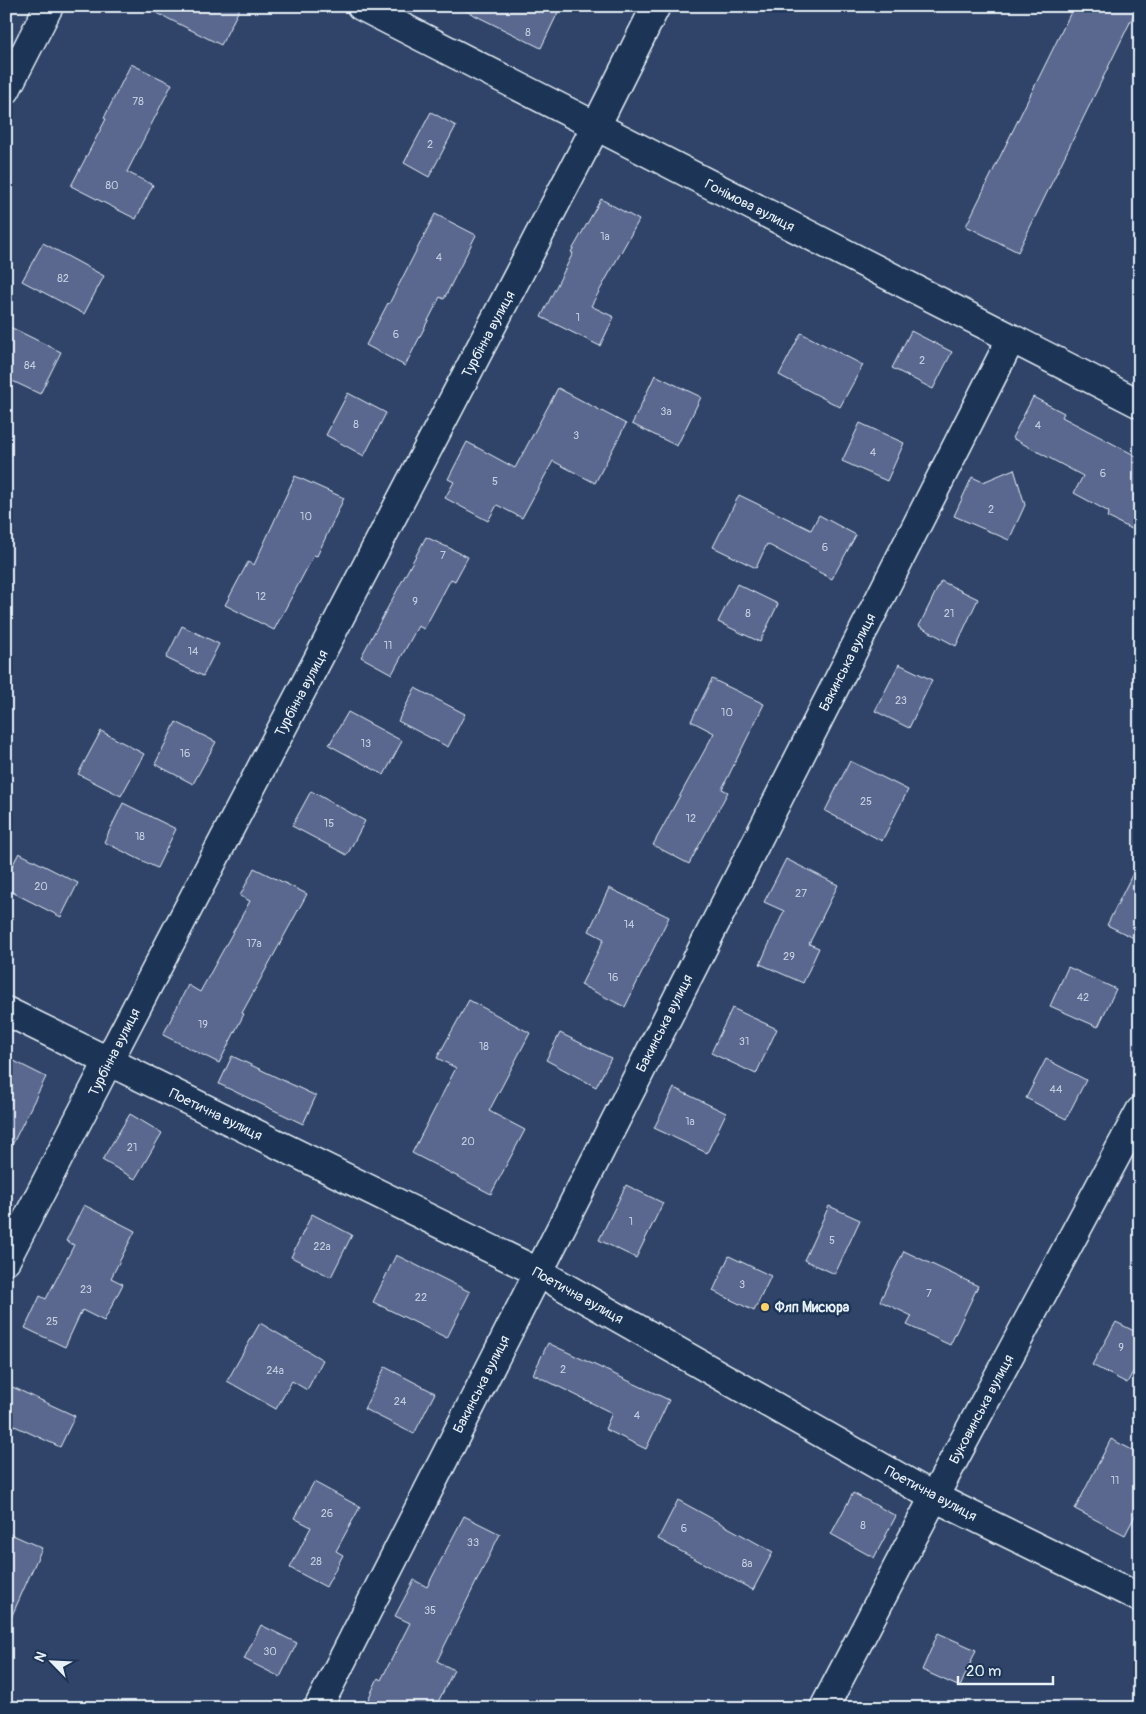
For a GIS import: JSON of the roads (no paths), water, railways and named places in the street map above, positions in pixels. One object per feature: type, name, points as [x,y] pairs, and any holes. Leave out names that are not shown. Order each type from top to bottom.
[{"type":"street","points":[[6,90],[49,6]]},
{"type":"street","name":"Гонімова вулиця","points":[[361,6],[1140,404]]},
{"type":"street","name":"Турбінна вулиця","points":[[6,1260],[596,126],[656,6]]},
{"type":"street","name":"Бакинська вулиця","points":[[318,1708],[1011,339]]},
{"type":"street","name":"Поетична вулиця","points":[[6,1011],[538,1272],[934,1497],[1140,1598]]},
{"type":"street","name":"Буковинська вулиця","points":[[824,1708],[1140,1110]]},
{"type":"place","name":"Флп Мисюра","points":[[765,1307]]}]
